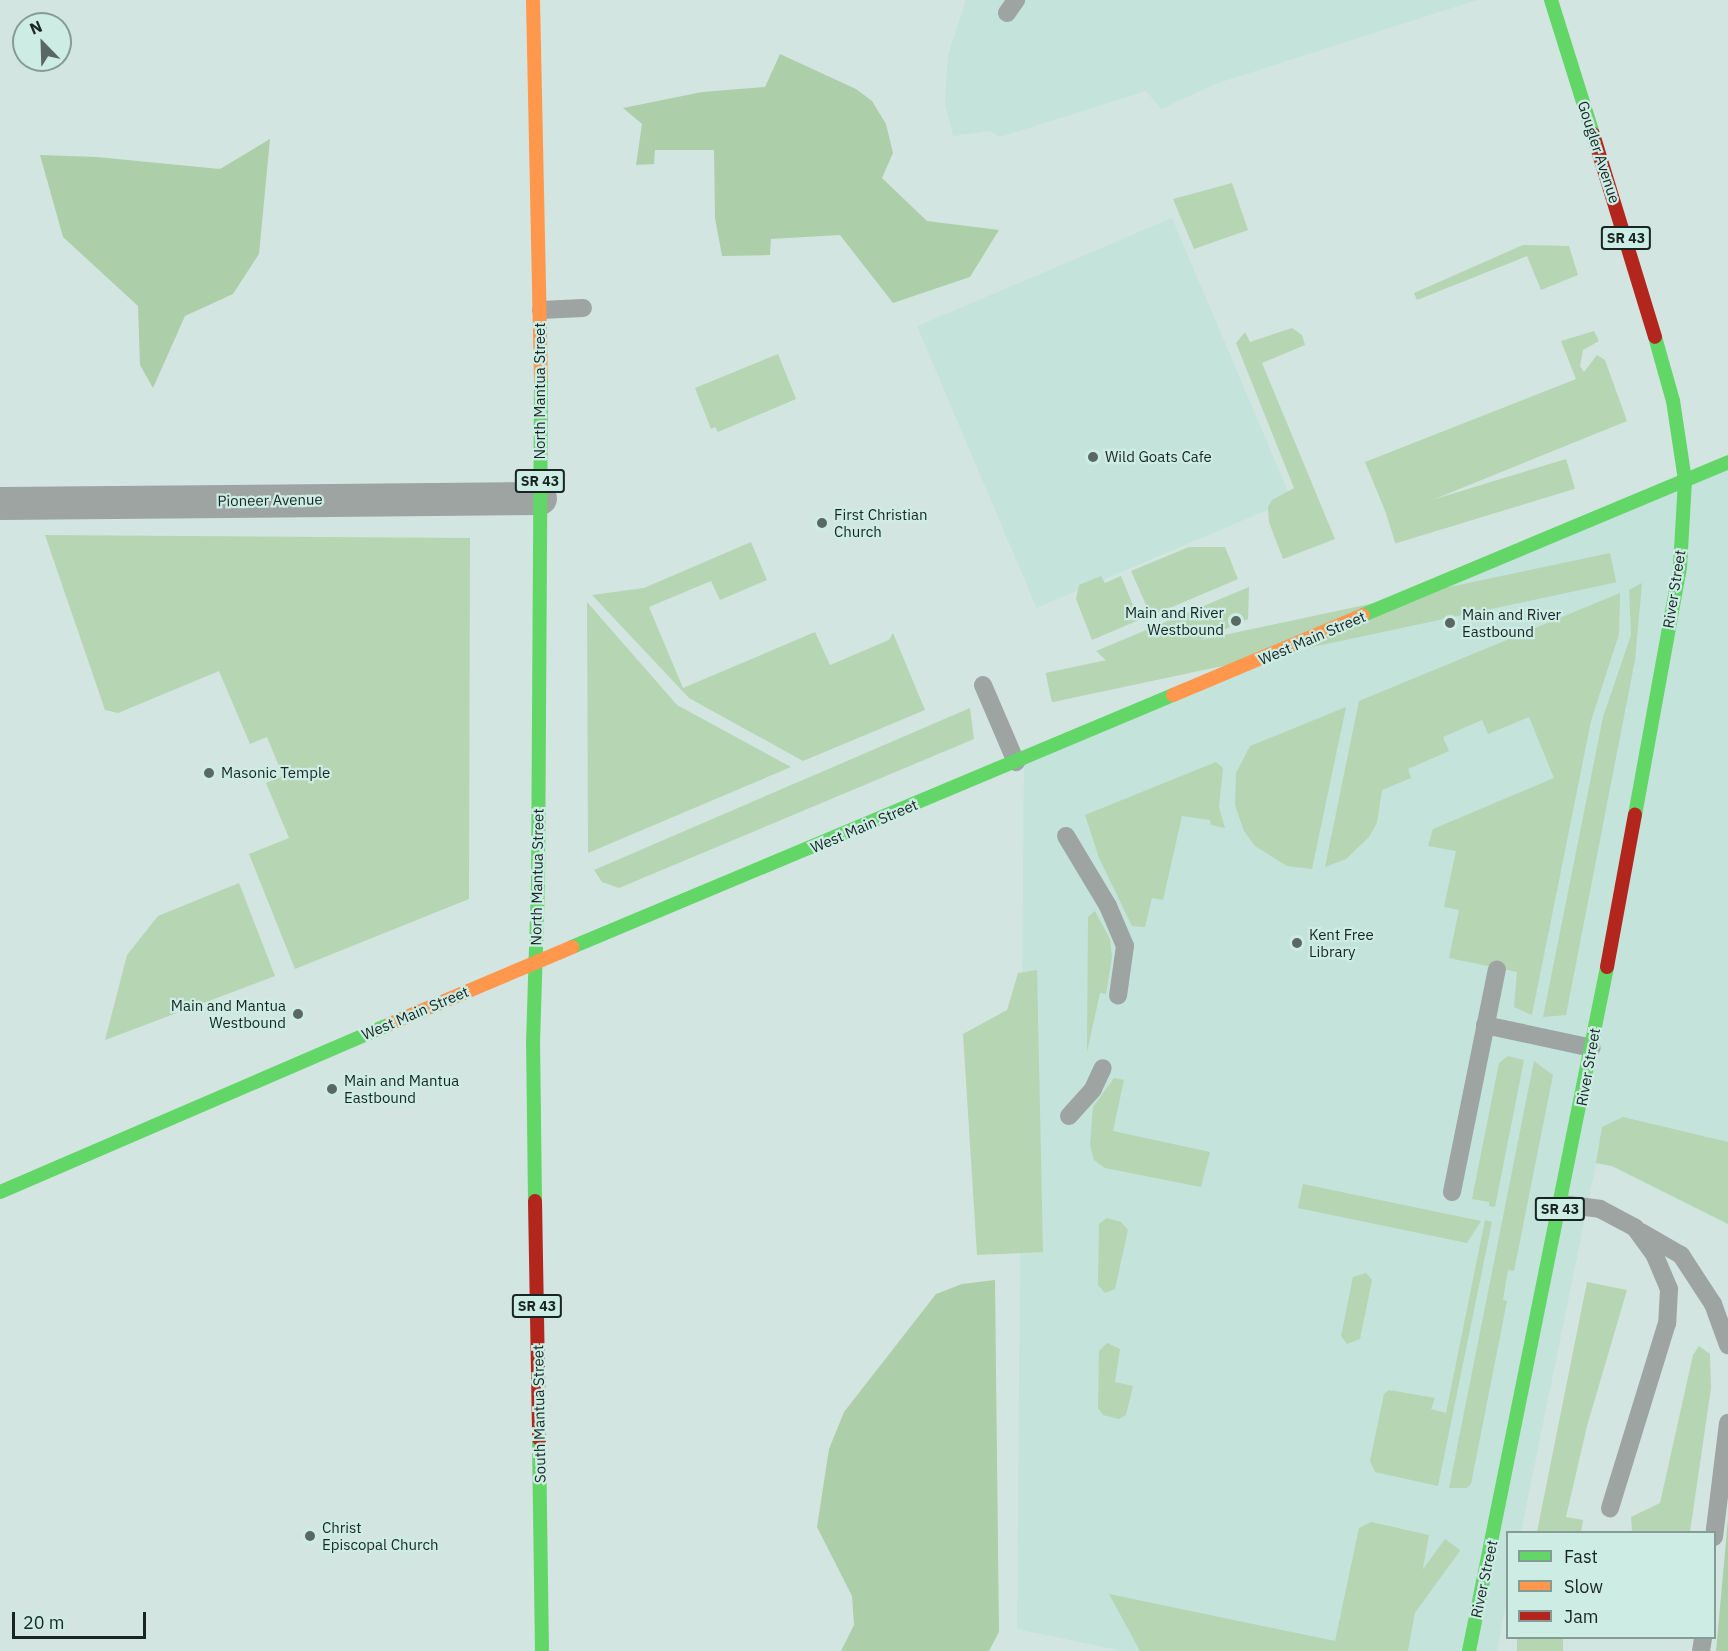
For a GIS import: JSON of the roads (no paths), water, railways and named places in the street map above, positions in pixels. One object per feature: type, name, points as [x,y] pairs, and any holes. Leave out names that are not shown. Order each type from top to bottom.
[{"type":"main road","name":"North Mantua Street","points":[[533,0],[540,310],[535,962]]},
{"type":"main road","name":"Gougler Avenue","points":[[1551,0],[1640,282],[1673,401],[1685,480]]},
{"type":"main road","name":"West Main Street","points":[[0,1192],[535,962],[1728,462]]},
{"type":"main road","name":"River Street","points":[[1469,1651],[1592,1048],[1680,567],[1685,480]]},
{"type":"main road","name":"South Mantua Street","points":[[535,962],[542,1651]]},
{"type":"street","name":"Pioneer Avenue","points":[[0,503],[540,498]]},
{"type":"lane","points":[[540,310],[583,308]]},
{"type":"lane","points":[[983,685],[1016,762]]},
{"type":"lane","points":[[1066,836],[1108,906],[1125,946],[1118,996]]},
{"type":"lane","points":[[1452,1192],[1497,969]]},
{"type":"lane","points":[[1485,1025],[1592,1048]]},
{"type":"lane","points":[[1069,1116],[1093,1089],[1103,1068]]},
{"type":"lane","points":[[1561,1204],[1600,1209],[1681,1255],[1713,1304],[1728,1345]]},
{"type":"lane","points":[[1610,1508],[1666,1323],[1669,1289],[1655,1256],[1635,1228]]},
{"type":"lane","points":[[1715,1531],[1728,1423]]},
{"type":"place","name":"Wild Goats Cafe","points":[[1093,457]]},
{"type":"place","name":"First Christian Church","points":[[822,523]]},
{"type":"place","name":"Main and River Westbound","points":[[1236,621]]},
{"type":"place","name":"Main and River Eastbound","points":[[1450,623]]},
{"type":"place","name":"Masonic Temple","points":[[209,773]]},
{"type":"place","name":"Kent Free Library","points":[[1297,943]]},
{"type":"place","name":"Main and Mantua Westbound","points":[[298,1014]]},
{"type":"place","name":"Main and Mantua Eastbound","points":[[332,1089]]},
{"type":"place","name":"Christ Episcopal Church","points":[[310,1536]]}]
